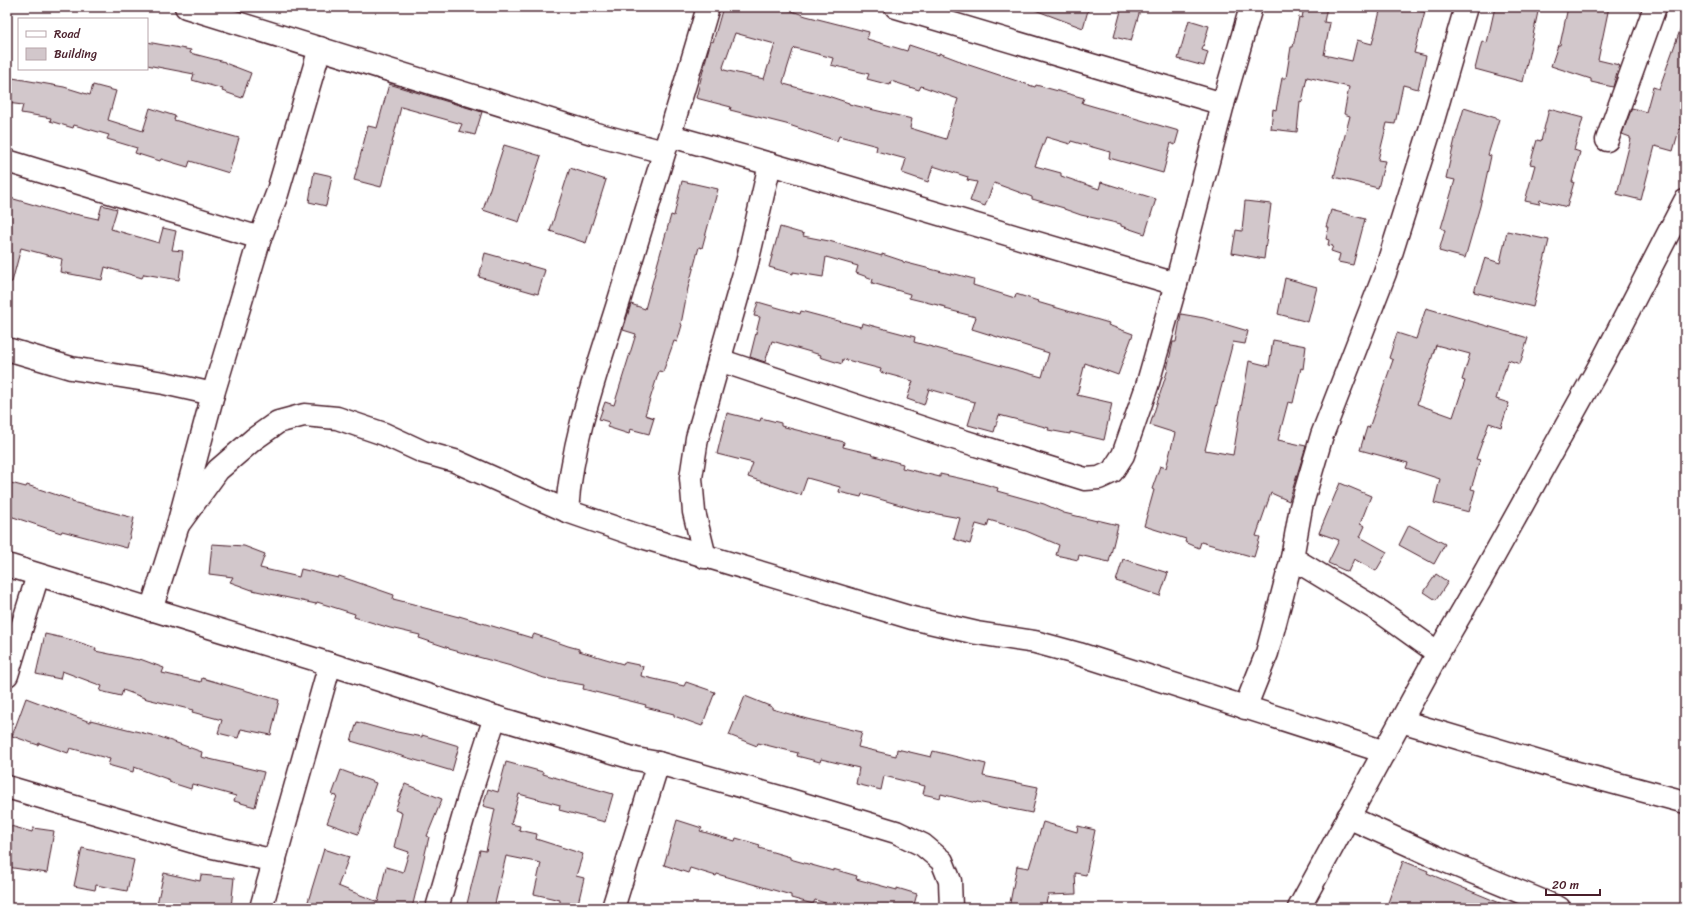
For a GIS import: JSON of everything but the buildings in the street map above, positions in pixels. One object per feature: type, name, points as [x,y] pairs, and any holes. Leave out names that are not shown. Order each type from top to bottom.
[{"type":"street","points":[[186,7],[592,133],[667,144],[770,164],[1176,284]]},
{"type":"street","points":[[568,511],[569,483],[579,428],[708,7]]},
{"type":"street","points":[[896,7],[1223,104]]},
{"type":"street","points":[[719,360],[944,435],[1085,478],[1099,478],[1112,472],[1123,454],[1147,386],[1176,284],[1223,104],[1251,7]]},
{"type":"street","points":[[1245,708],[1267,653],[1292,558],[1301,507],[1322,435],[1385,273],[1431,127],[1466,7]]},
{"type":"street","points":[[1608,140],[1655,7]]},
{"type":"street","points":[[151,610],[178,525],[213,394],[260,238],[277,194],[320,48]]},
{"type":"street","points":[[7,162],[260,238]]},
{"type":"street","points":[[705,557],[694,512],[691,478],[697,438],[747,263],[770,164]]},
{"type":"street","points":[[1299,908],[1438,653],[1481,580],[1605,356],[1685,201]]},
{"type":"street","points":[[7,349],[70,368],[164,383],[213,394]]},
{"type":"street","points":[[178,525],[218,470],[254,439],[278,422],[304,415],[337,418],[384,434],[423,452],[455,461],[568,511],[642,537],[912,618],[977,633],[1035,642],[1080,654],[1385,752]]},
{"type":"street","points":[[1292,558],[1381,612],[1438,653]]},
{"type":"street","points":[[7,565],[330,664],[495,717],[636,759],[658,763],[790,800],[896,832],[923,845],[942,861],[950,881],[951,908]]},
{"type":"street","points":[[7,675],[38,575]]},
{"type":"street","points":[[261,908],[330,664]]},
{"type":"street","points":[[437,908],[470,794],[495,717]]},
{"type":"street","points":[[1401,721],[1559,768],[1685,802]]},
{"type":"street","points":[[613,908],[658,763]]},
{"type":"street","points":[[7,787],[204,845],[275,861]]},
{"type":"street","points":[[1348,817],[1443,860],[1559,908]]}]
